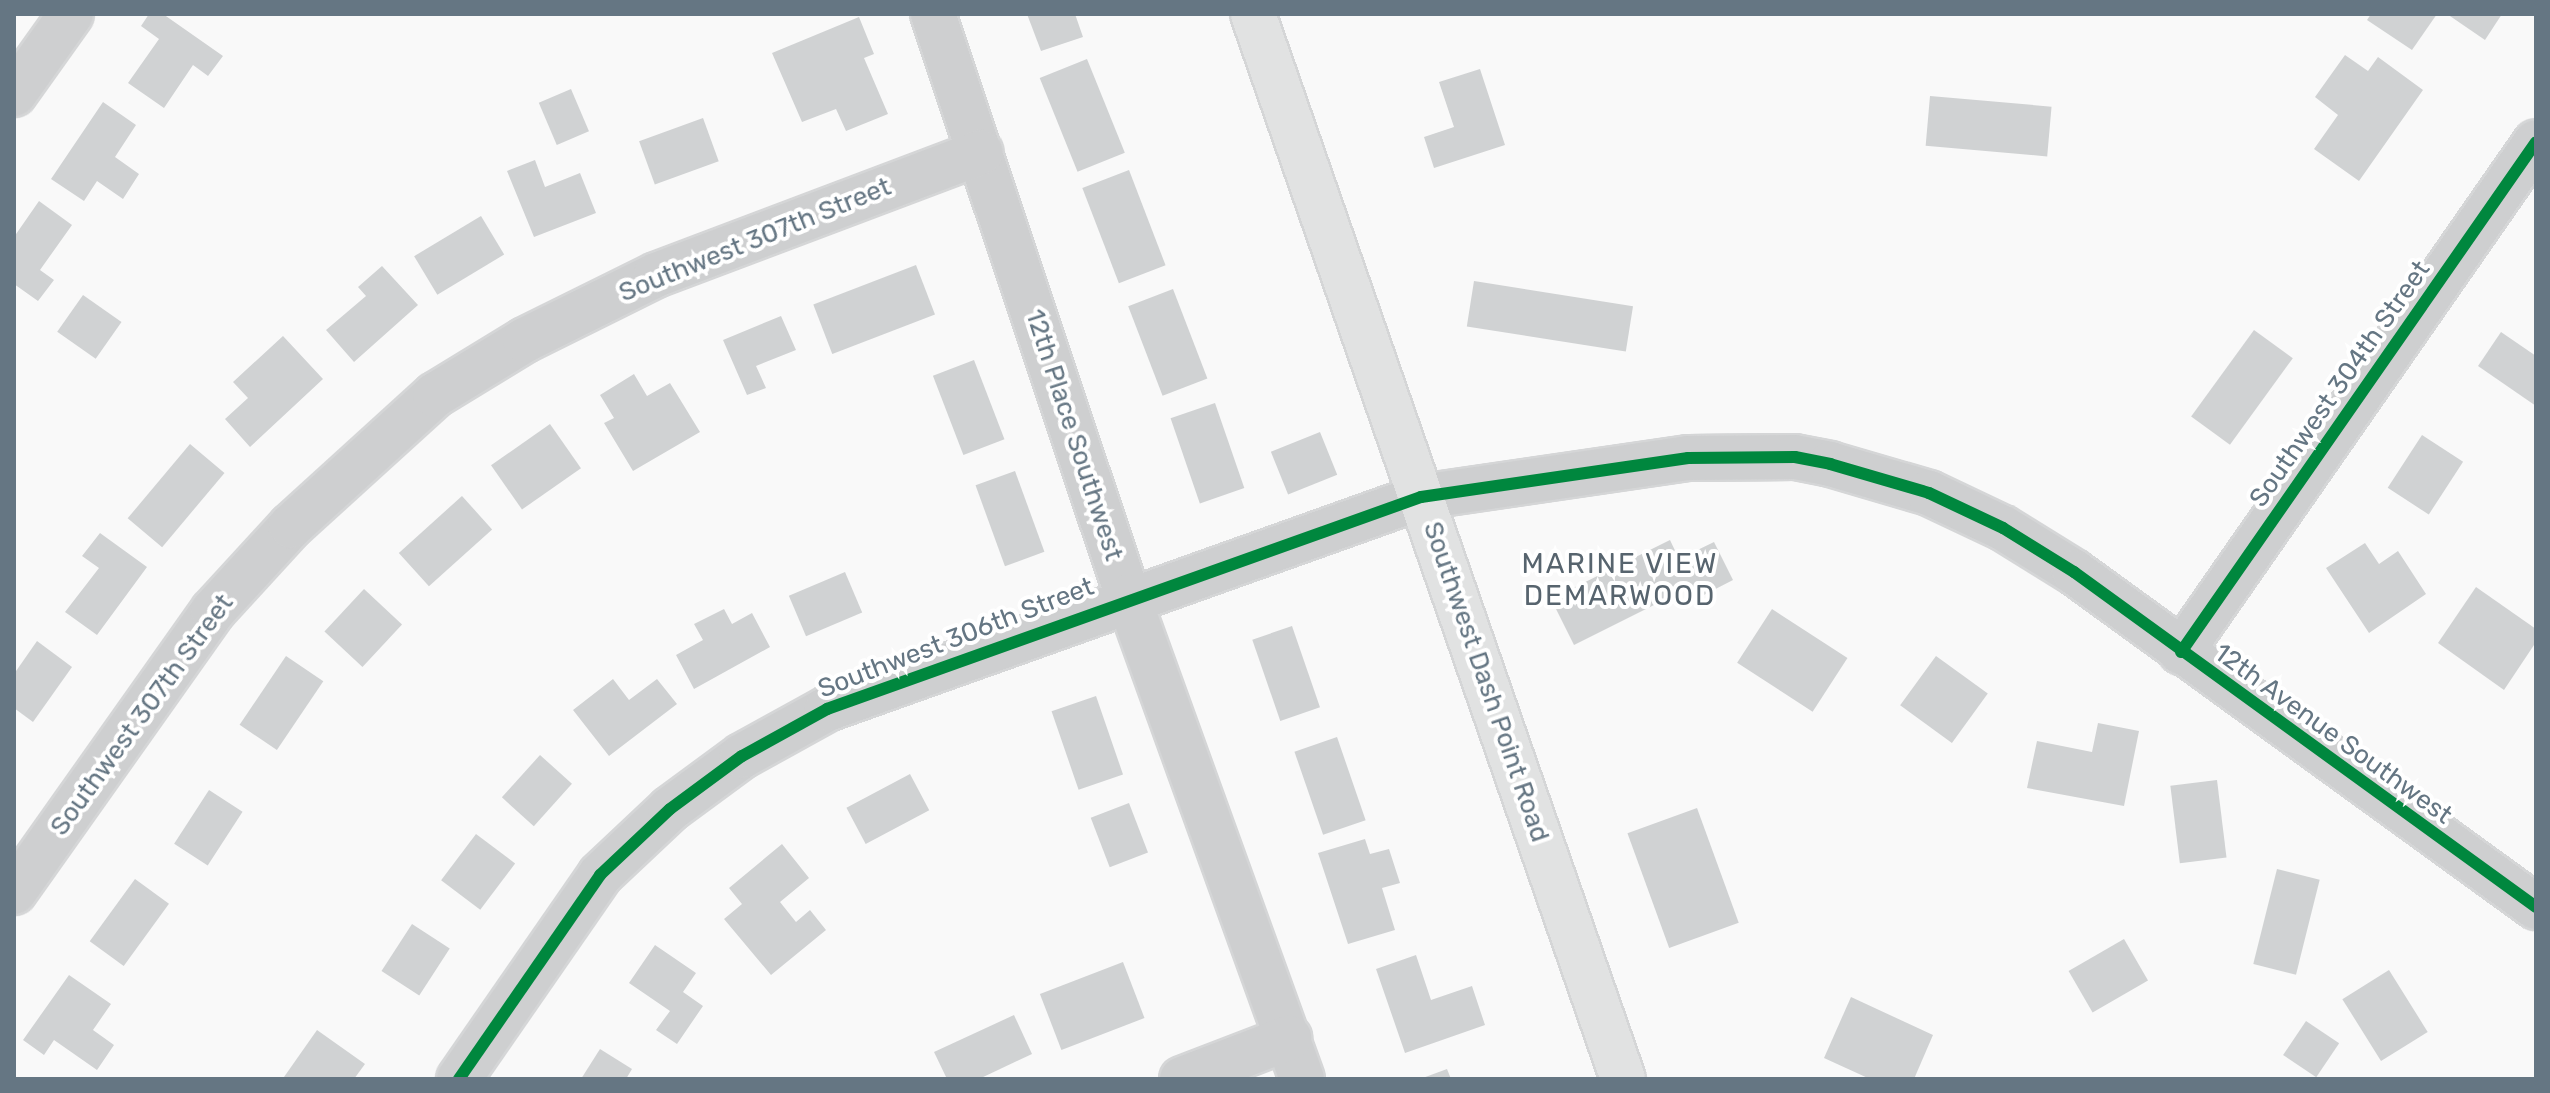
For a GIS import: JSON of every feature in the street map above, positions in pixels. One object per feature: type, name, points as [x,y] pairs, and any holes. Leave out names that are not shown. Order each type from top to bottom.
[{"type":"main road","name":"Southwest Dash Point Road","points":[[1253,14],[1623,1079]]},
{"type":"street","points":[[14,94],[71,14]]},
{"type":"street","name":"12th Place Southwest","points":[[933,14],[1128,597],[1302,1079]]},
{"type":"street","name":"Southwest 304th Street","points":[[2181,652],[2536,142]]},
{"type":"street","name":"Southwest 307th Street","points":[[14,892],[213,611],[291,526],[435,395],[525,340],[656,275],[981,152]]},
{"type":"street","name":"12th Avenue Southwest","points":[[1421,497],[1688,458],[1795,457],[1929,493],[2003,528],[2536,907]]},
{"type":"street","name":"Southwest 306th Street","points":[[459,1079],[600,875],[670,809],[742,756],[827,709],[1128,597],[1421,497]]},
{"type":"street","points":[[1182,1079],[1289,1038]]},
{"type":"building","points":[[149,14],[163,14],[223,56],[208,76],[193,65],[164,108],[128,83],[159,39],[141,26]]},
{"type":"building","points":[[1027,14],[1075,14],[1083,37],[1041,51]]},
{"type":"building","points":[[2371,14],[2437,14],[2412,50],[2367,20]]},
{"type":"building","points":[[2447,14],[2502,14],[2485,40]]},
{"type":"building","points":[[859,17],[874,54],[864,58],[888,114],[846,131],[836,109],[802,122],[772,53]]},
{"type":"building","points":[[2345,55],[2368,71],[2378,57],[2423,90],[2359,181],[2314,149],[2338,115],[2315,97]]},
{"type":"building","points":[[1087,59],[1125,153],[1078,172],[1040,78]]},
{"type":"building","points":[[1480,69],[1505,145],[1434,168],[1424,137],[1454,127],[1439,82]]},
{"type":"building","points":[[571,89],[589,131],[557,145],[539,103]]},
{"type":"building","points":[[1930,96],[2052,107],[2047,156],[1926,146]]},
{"type":"building","points":[[103,102],[136,125],[115,157],[139,174],[123,199],[97,181],[84,201],[51,179]]},
{"type":"building","points":[[703,118],[719,161],[655,184],[639,141]]},
{"type":"building","points":[[535,160],[545,187],[580,173],[596,213],[534,237],[507,171]]},
{"type":"building","points":[[1129,170],[1166,265],[1119,283],[1082,188]]},
{"type":"building","points":[[39,201],[72,225],[40,270],[54,280],[38,301],[14,284],[14,237]]},
{"type":"building","points":[[481,216],[504,255],[437,295],[414,256]]},
{"type":"building","points":[[916,265],[935,314],[832,354],[813,304]]},
{"type":"building","points":[[382,266],[418,305],[354,362],[326,330],[366,296],[358,287]]},
{"type":"building","points":[[1474,281],[1633,306],[1626,352],[1467,326]]},
{"type":"building","points":[[1173,289],[1207,379],[1163,396],[1128,306]]},
{"type":"building","points":[[83,295],[122,322],[96,359],[57,332]]},
{"type":"building","points":[[781,316],[796,350],[756,366],[766,388],[747,395],[723,340]]},
{"type":"building","points":[[2254,330],[2293,358],[2230,445],[2191,417]]},
{"type":"building","points":[[2501,332],[2536,356],[2536,406],[2478,366]]},
{"type":"building","points":[[283,336],[323,379],[250,447],[225,419],[248,398],[233,382]]},
{"type":"building","points":[[974,360],[1004,439],[963,455],[933,376]]},
{"type":"building","points":[[634,374],[647,396],[670,383],[700,432],[633,471],[604,423],[614,418],[600,395]]},
{"type":"building","points":[[1215,403],[1244,488],[1200,503],[1171,418]]},
{"type":"building","points":[[550,424],[581,468],[522,510],[491,465]]},
{"type":"building","points":[[1320,432],[1337,475],[1288,495],[1271,452]]},
{"type":"building","points":[[2422,435],[2463,462],[2429,515],[2388,488]]},
{"type":"building","points":[[190,444],[224,473],[162,547],[128,518]]},
{"type":"building","points":[[1015,471],[1044,552],[1005,566],[976,485]]},
{"type":"building","points":[[462,496],[492,529],[429,586],[399,553]]},
{"type":"building","points":[[100,533],[147,567],[97,635],[65,612],[99,568],[82,556]]},
{"type":"building","points":[[1670,540],[1679,559],[1714,542],[1733,580],[1698,598],[1692,586],[1574,645],[1551,599]]},
{"type":"building","points":[[2365,543],[2379,564],[2398,551],[2426,594],[2369,633],[2326,568]]},
{"type":"building","points":[[845,572],[862,613],[806,636],[789,596]]},
{"type":"building","points":[[2476,587],[2536,629],[2536,642],[2504,690],[2438,643]]},
{"type":"building","points":[[364,589],[402,624],[362,667],[324,631]]},
{"type":"building","points":[[724,609],[732,624],[752,613],[770,647],[694,689],[676,655],[703,640],[694,624]]},
{"type":"building","points":[[1772,609],[1847,658],[1813,712],[1737,663]]},
{"type":"building","points":[[1292,626],[1320,707],[1280,721],[1252,640]]},
{"type":"building","points":[[37,641],[72,667],[33,722],[14,708],[14,674]]},
{"type":"building","points":[[286,656],[323,681],[277,750],[240,725]]},
{"type":"building","points":[[1936,656],[1988,694],[1952,743],[1900,705]]},
{"type":"building","points":[[613,679],[629,700],[657,679],[677,704],[609,756],[573,710]]},
{"type":"building","points":[[1096,696],[1123,774],[1079,790],[1052,711]]},
{"type":"building","points":[[2098,723],[2139,731],[2124,806],[2027,788],[2037,741],[2092,752]]},
{"type":"building","points":[[1337,737],[1366,820],[1323,835],[1294,752]]},
{"type":"building","points":[[540,755],[572,784],[534,826],[502,797]]},
{"type":"building","points":[[910,774],[929,810],[866,844],[846,808]]},
{"type":"building","points":[[2217,780],[2227,857],[2180,863],[2170,786]]},
{"type":"building","points":[[209,790],[243,812],[208,865],[174,844]]},
{"type":"building","points":[[1129,803],[1148,852],[1110,867],[1091,818]]},
{"type":"building","points":[[1697,808],[1739,923],[1669,948],[1627,833]]},
{"type":"building","points":[[476,834],[515,863],[480,910],[441,880]]},
{"type":"building","points":[[1365,839],[1370,854],[1389,849],[1400,883],[1382,888],[1395,930],[1348,944],[1318,853]]},
{"type":"building","points":[[782,844],[809,878],[780,902],[796,922],[810,910],[826,930],[771,975],[724,919],[742,904],[729,888]]},
{"type":"building","points":[[2277,869],[2320,880],[2296,975],[2253,964]]},
{"type":"building","points":[[135,879],[169,904],[124,966],[90,941]]},
{"type":"building","points":[[412,924],[450,949],[419,995],[382,971]]},
{"type":"building","points":[[2124,939],[2148,981],[2093,1013],[2069,971]]},
{"type":"building","points":[[655,945],[696,973],[683,992],[703,1006],[677,1044],[656,1030],[670,1011],[629,983]]},
{"type":"building","points":[[1416,955],[1431,1000],[1472,986],[1485,1025],[1405,1053],[1376,969]]},
{"type":"building","points":[[1123,962],[1145,1018],[1061,1050],[1040,994]]},
{"type":"building","points":[[2389,970],[2428,1032],[2381,1061],[2342,999]]},
{"type":"building","points":[[69,975],[111,1004],[93,1030],[114,1045],[97,1070],[54,1040],[44,1055],[23,1040]]},
{"type":"building","points":[[1851,997],[1933,1035],[1914,1079],[1870,1079],[1824,1058]]},
{"type":"building","points":[[1014,1015],[1032,1054],[979,1079],[947,1079],[934,1052]]},
{"type":"building","points":[[2306,1021],[2339,1043],[2316,1077],[2283,1055]]},
{"type":"building","points":[[317,1030],[365,1064],[354,1079],[284,1077]]},
{"type":"building","points":[[600,1049],[632,1069],[626,1079],[581,1079]]},
{"type":"building","points":[[1447,1069],[1451,1079],[1420,1079]]},
{"type":"cycle path","points":[[2181,652],[2536,142]]},
{"type":"cycle path","points":[[459,1079],[600,875],[670,809],[742,756],[827,709],[1421,497],[1688,458],[1795,457],[1830,464],[1929,493],[2003,528],[2074,572],[2536,907]]},
{"type":"district","name":"MARINE VIEW DEMARWOOD","points":[[1620,580]]}]
